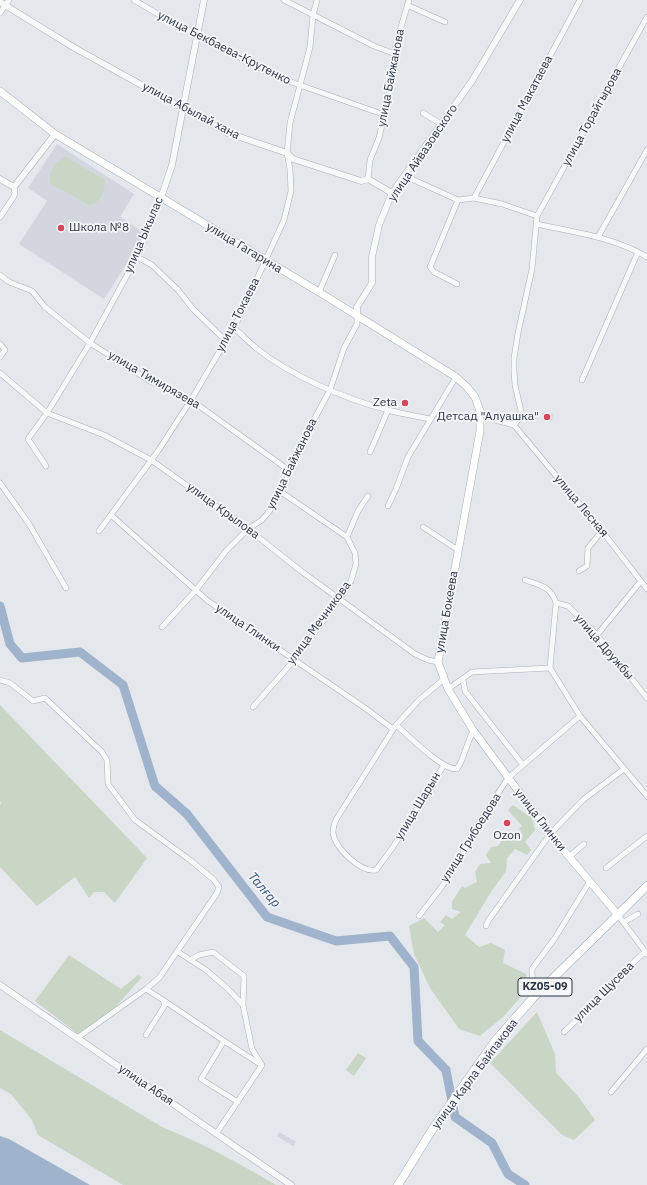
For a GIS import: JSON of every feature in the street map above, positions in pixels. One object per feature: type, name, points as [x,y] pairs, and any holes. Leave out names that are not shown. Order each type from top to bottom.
[{"type":"main road","name":"улица Гагарина","points":[[0,91],[56,134],[319,292],[456,377],[467,386],[475,397],[480,411]]},
{"type":"main road","name":"улица Бокеева","points":[[444,679],[438,662],[480,431],[480,411]]},
{"type":"main road","name":"улица Глинки","points":[[444,679],[448,689],[473,730],[508,778],[550,834],[618,914]]},
{"type":"main road","name":"улица Карла Байпакова","points":[[398,1185],[432,1130],[495,1042],[533,998],[647,886]]},
{"type":"street","name":"улица Бекбаева-Крутенко","points":[[134,0],[197,36],[277,77],[385,115]]},
{"type":"street","name":"улица Ыкылас","points":[[46,466],[28,440],[47,413],[90,343],[138,257],[172,165],[204,0]]},
{"type":"street","points":[[284,0],[374,46],[395,54]]},
{"type":"street","name":"улица Токаева","points":[[99,531],[112,516],[158,451],[191,400],[234,328],[284,220],[291,191],[290,169],[287,153],[290,123],[310,47],[313,15],[317,0]]},
{"type":"street","name":"улица Айвазовского","points":[[357,307],[372,283],[372,257],[379,225],[392,193],[472,81],[520,0]]},
{"type":"street","name":"улица Макатаева","points":[[474,198],[580,0]]},
{"type":"street","points":[[0,13],[5,2]]},
{"type":"street","name":"улица Абылай хана","points":[[5,2],[73,47],[228,133],[287,153],[293,159],[361,181],[368,179],[392,193]]},
{"type":"street","points":[[408,3],[445,22]]},
{"type":"street","name":"улица Байжанова","points":[[368,179],[370,160],[379,138],[385,115],[391,85],[396,44],[408,3]]},
{"type":"street","name":"улица Торайгырова","points":[[537,216],[647,17]]},
{"type":"street","points":[[423,113],[441,124]]},
{"type":"street","points":[[0,217],[15,194],[14,187],[56,134]]},
{"type":"street","points":[[598,237],[647,150]]},
{"type":"street","points":[[405,176],[458,200],[474,198],[502,204],[537,216],[532,268],[514,358],[515,385],[521,411],[519,419],[514,425],[495,420],[480,411]]},
{"type":"street","points":[[0,179],[14,187]]},
{"type":"street","points":[[457,284],[434,272],[430,267],[458,200]]},
{"type":"street","points":[[536,224],[598,237],[638,252],[647,257]]},
{"type":"street","points":[[582,380],[638,252]]},
{"type":"street","points":[[319,292],[335,255]]},
{"type":"street","points":[[138,257],[152,265],[178,290],[193,309],[226,341]]},
{"type":"street","name":"улица Тимирязева","points":[[0,275],[8,282],[32,291],[45,307],[90,343],[150,381],[191,400],[290,471]]},
{"type":"street","points":[[346,309],[357,307],[357,316]]},
{"type":"street","name":"улица Байжанова","points":[[162,627],[196,590],[226,551],[248,529],[262,520],[272,508],[281,492],[309,429],[330,390],[344,348],[357,324],[357,316]]},
{"type":"street","points":[[234,328],[257,349],[299,376],[330,390],[388,410],[430,419]]},
{"type":"street","points":[[0,344],[5,350],[0,357]]},
{"type":"street","name":"улица Крылова","points":[[0,373],[47,413],[104,435],[151,460],[248,529],[301,571],[415,654],[428,660],[438,662]]},
{"type":"street","points":[[388,506],[408,457],[456,377]]},
{"type":"street","points":[[370,452],[388,410]]},
{"type":"street","name":"улица Лесная","points":[[514,425],[602,531],[647,589]]},
{"type":"street","points":[[0,483],[29,524],[66,588]]},
{"type":"street","points":[[281,492],[347,538],[358,511],[368,496]]},
{"type":"street","name":"улица Глинки","points":[[112,516],[208,601],[395,727],[444,765]]},
{"type":"street","points":[[423,527],[458,550]]},
{"type":"street","points":[[579,571],[587,566],[587,550],[602,531]]},
{"type":"street","name":"улица Мечникова","points":[[253,707],[295,659],[351,581],[356,564],[355,553],[347,538]]},
{"type":"street","points":[[524,580],[547,588],[554,595],[556,603],[550,668],[580,716],[647,796]]},
{"type":"street","points":[[597,635],[641,581]]},
{"type":"street","name":"улица Дружбы","points":[[556,603],[568,606],[597,635],[647,698]]},
{"type":"street","points":[[448,689],[463,680],[472,672],[550,668]]},
{"type":"street","points":[[395,727],[419,700],[444,679]]},
{"type":"street","points":[[0,680],[10,683],[33,702],[45,698],[96,746],[107,760],[108,784],[135,820],[190,860],[214,880],[219,887],[217,893],[159,978],[146,989],[77,1038]]},
{"type":"street","points":[[463,680],[465,691],[523,765]]},
{"type":"street","name":"улица Грибоедова","points":[[419,916],[443,885],[460,858],[471,835],[508,778],[580,716]]},
{"type":"street","name":"улица Шарын","points":[[395,727],[334,824],[333,834],[339,846],[350,859],[372,871],[376,870],[393,847],[444,765],[452,769],[457,769],[473,730]]},
{"type":"street","points":[[486,926],[488,921],[550,834],[584,799],[624,769]]},
{"type":"street","points":[[606,868],[647,836]]},
{"type":"street","points":[[569,857],[584,844]]},
{"type":"street","points":[[533,998],[532,969],[555,938],[590,881]]},
{"type":"street","name":"улица Глинки","points":[[618,914],[646,954]]},
{"type":"street","points":[[624,922],[638,914]]},
{"type":"street","points":[[178,952],[206,970],[228,989],[243,1005]]},
{"type":"street","points":[[190,960],[199,955],[212,952],[244,976],[243,1005],[252,1049],[262,1065]]},
{"type":"street","name":"улица Щусева","points":[[564,1032],[628,966],[646,954]]},
{"type":"street","name":"улица Абая","points":[[0,985],[291,1185]]},
{"type":"street","points":[[146,989],[262,1065]]},
{"type":"street","points":[[146,1035],[165,1005],[163,1000]]},
{"type":"street","points":[[224,1041],[201,1079],[238,1102]]},
{"type":"street","points":[[611,1092],[647,1049]]},
{"type":"street","points":[[216,1134],[262,1065]]},
{"type":"shaded area","points":[[57,144],[134,194],[120,217],[146,234],[104,299],[19,244],[47,201],[28,188]]},
{"type":"shaded area","name":"Детсад \"Алуашка\"","points":[[542,413],[553,414],[552,421],[542,420]]},
{"type":"shaded area","points":[[279,1132],[296,1142],[293,1146],[277,1136]]},
{"type":"green space","points":[[66,157],[105,180],[102,196],[93,204],[89,205],[50,183],[50,174],[53,167]]},
{"type":"green space","points":[[0,705],[147,858],[115,903],[104,892],[94,892],[89,898],[75,877],[37,906],[0,867]]},
{"type":"green space","points":[[513,805],[532,818],[535,830],[525,842],[531,850],[527,855],[515,849],[507,858],[506,871],[491,892],[465,935],[479,947],[491,943],[505,950],[503,963],[526,974],[529,988],[503,1017],[480,1036],[459,1029],[430,988],[414,954],[409,926],[424,918],[438,932],[445,925],[440,922],[446,915],[452,919],[461,912],[452,909],[452,902],[462,886],[465,888],[477,882],[475,872],[480,864],[491,863],[486,855],[491,847],[498,846],[507,833],[518,841],[523,836],[519,828],[522,826],[508,810]]},
{"type":"green space","points":[[69,955],[121,989],[138,975],[142,977],[112,1011],[78,1034],[35,1001]]},
{"type":"green space","points":[[537,1012],[555,1054],[556,1073],[577,1095],[595,1120],[574,1140],[562,1135],[490,1063]]},
{"type":"green space","points":[[0,1030],[162,1127],[220,1154],[276,1185],[123,1185],[38,1135],[32,1120],[11,1094],[0,1088]]},
{"type":"green space","points":[[358,1053],[366,1058],[354,1076],[346,1070]]},
{"type":"water","points":[[0,1136],[9,1139],[90,1185],[0,1185]]},
{"type":"waterway","name":"Талғар","points":[[0,606],[10,644],[22,658],[80,652],[123,685],[155,786],[187,814],[267,917],[336,941],[390,936],[414,967],[418,1041],[446,1070],[455,1117],[492,1143],[508,1174],[525,1185]]},
{"type":"place","name":"Школа №8","points":[[61,228]]},
{"type":"place","name":"Zeta","points":[[405,403]]},
{"type":"place","name":"Детсад \"Алуашка\"","points":[[547,417]]},
{"type":"place","name":"Ozon","points":[[507,823]]}]
